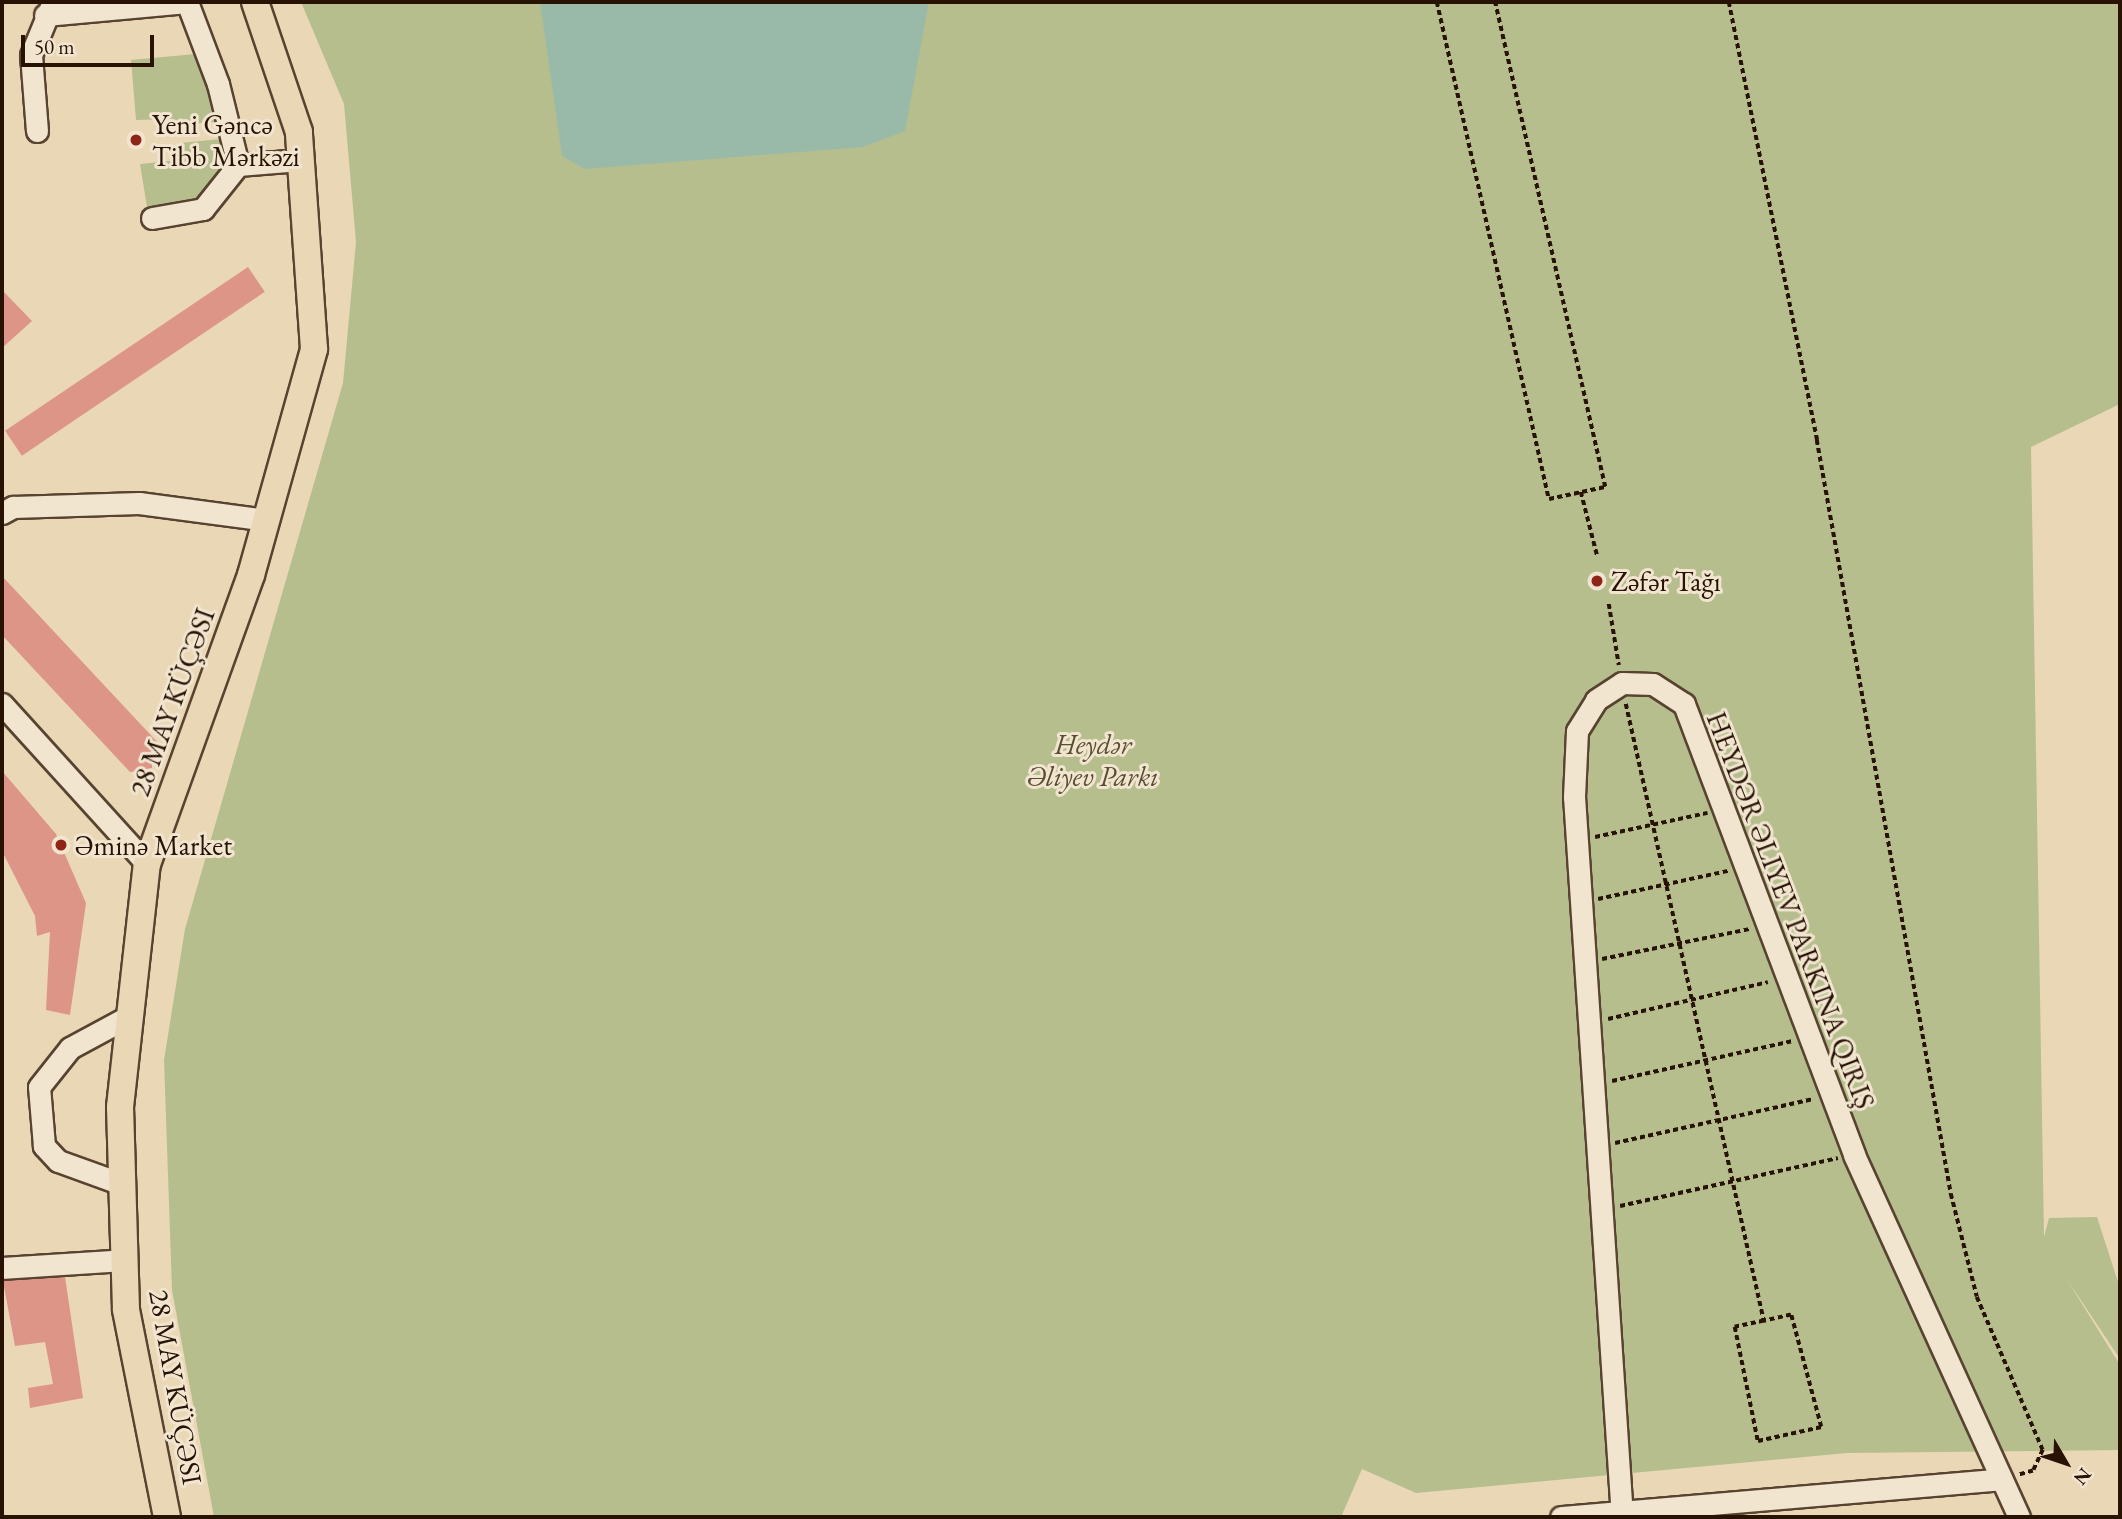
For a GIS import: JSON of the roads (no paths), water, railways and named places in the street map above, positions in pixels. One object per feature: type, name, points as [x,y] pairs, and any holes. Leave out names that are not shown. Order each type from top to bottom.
[{"type":"main road","name":"28 MAY KÜÇƏSI","points":[[167,1517],[126,1309],[122,1184],[120,1107],[147,864],[266,520],[314,349],[299,132],[255,2]]},
{"type":"street","points":[[37,131],[31,55],[49,9],[187,2],[218,84],[238,165]]},
{"type":"street","points":[[152,218],[203,209],[238,165],[300,160]]},
{"type":"street","points":[[2,513],[13,507],[139,503],[266,520]]},
{"type":"street","points":[[1621,1512],[1577,841],[1577,731],[1596,700],[1622,683],[1653,684],[1684,704],[1854,1155],[2019,1517]]},
{"type":"street","points":[[2,704],[147,864]]},
{"type":"street","points":[[122,1184],[58,1161],[44,1146],[39,1087],[70,1048],[131,1015]]},
{"type":"street","points":[[2,1268],[125,1260]]},
{"type":"street","points":[[1561,1517],[2001,1479]]},
{"type":"place","name":"Yeni Gəncə Tibb Mərkəzi","points":[[136,140]]},
{"type":"place","name":"Zəfər Tağı","points":[[1597,581]]},
{"type":"place","name":"Əminə Market","points":[[61,845]]},
{"type":"park label","name":"Heydər Əliyev Parkı","points":[[1093,760]]}]
